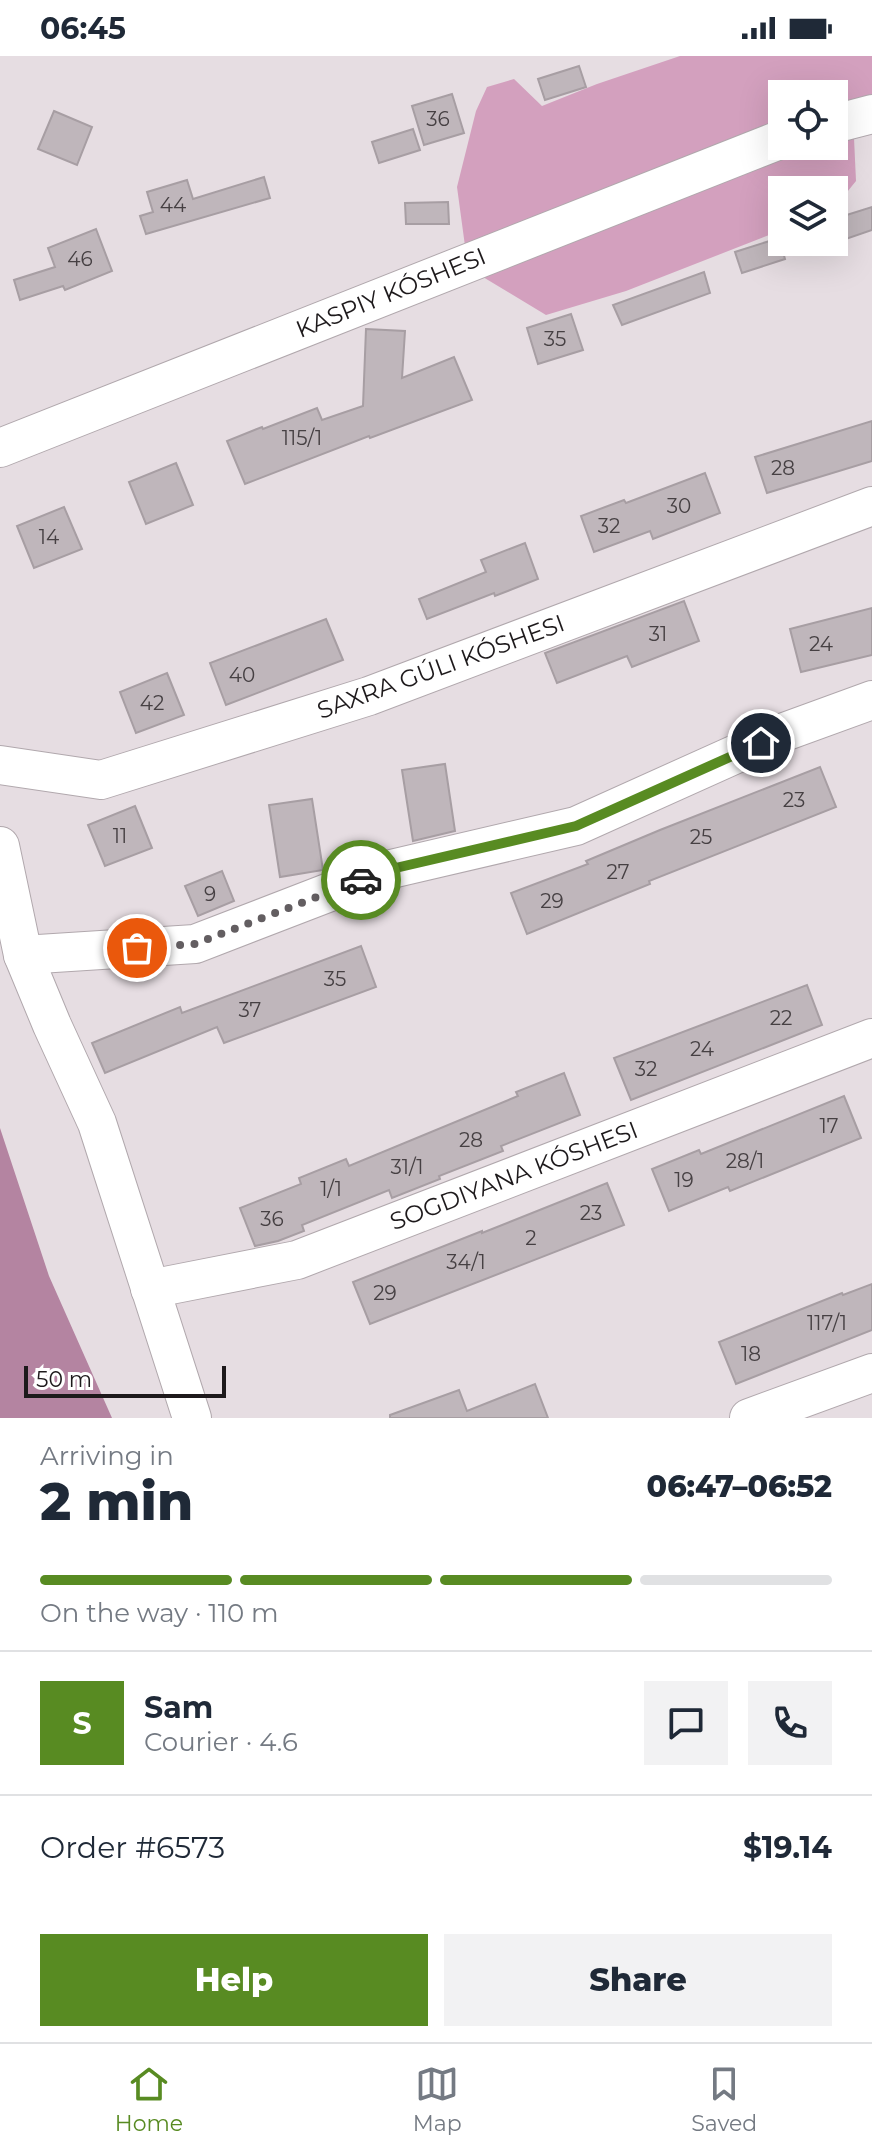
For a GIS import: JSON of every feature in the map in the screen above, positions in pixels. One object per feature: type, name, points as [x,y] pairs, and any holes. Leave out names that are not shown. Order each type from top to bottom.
[{"type":"street","points":[[848,120],[872,114]]},
{"type":"street","name":"KASPIY KÓSHESI","points":[[0,448],[768,145]]},
{"type":"street","name":"SAXRA GÚLI KÓSHESI","points":[[0,765],[101,780],[369,696],[872,506]]},
{"type":"street","points":[[23,955],[195,944],[387,870],[576,826],[787,731],[872,700]]},
{"type":"street","points":[[0,846],[23,955],[97,1123],[192,1418]]},
{"type":"street","name":"SOGDIYANA KÓSHESI","points":[[150,1289],[297,1260],[872,1038]]},
{"type":"street","points":[[749,1418],[872,1373]]},
{"type":"shaded area","points":[[680,56],[872,56],[872,116],[854,138],[856,181],[848,191],[848,176],[768,176],[768,235],[626,291],[546,315],[468,268],[457,187],[476,111],[487,87],[514,79],[542,106]]},
{"type":"shaded area","points":[[0,1128],[49,1276],[112,1418],[0,1418]]},
{"type":"building","points":[[579,66],[586,87],[545,100],[538,79]]},
{"type":"building","points":[[452,94],[464,133],[424,145],[412,106]]},
{"type":"building","points":[[54,111],[92,127],[77,165],[38,149]]},
{"type":"building","points":[[413,129],[420,150],[379,163],[372,142]]},
{"type":"building","points":[[264,177],[270,198],[146,234],[140,216],[153,212],[147,192],[187,180],[193,199]]},
{"type":"building","points":[[448,202],[449,224],[406,224],[405,203]]},
{"type":"building","points":[[872,207],[872,230],[848,238],[848,215]]},
{"type":"building","points":[[96,229],[112,271],[65,290],[63,286],[20,300],[14,280],[55,267],[48,248]]},
{"type":"building","points":[[768,242],[768,256],[784,256],[785,259],[742,273],[735,252]]},
{"type":"building","points":[[704,272],[710,293],[622,325],[613,305]]},
{"type":"building","points":[[571,314],[583,350],[538,364],[527,328]]},
{"type":"building","points":[[366,329],[405,331],[402,378],[454,357],[472,400],[245,484],[227,441],[317,408],[322,420],[363,406]]},
{"type":"building","points":[[872,421],[872,461],[767,493],[755,457]]},
{"type":"building","points":[[176,463],[193,505],[146,524],[129,482]]},
{"type":"building","points":[[705,473],[720,513],[653,539],[650,531],[594,552],[581,516],[624,500],[626,503]]},
{"type":"building","points":[[64,507],[82,549],[34,568],[17,526]]},
{"type":"building","points":[[525,543],[538,579],[427,619],[419,599],[486,572],[481,560]]},
{"type":"building","points":[[684,601],[699,641],[632,667],[627,656],[557,683],[545,653]]},
{"type":"building","points":[[872,608],[872,655],[801,672],[790,629]]},
{"type":"building","points":[[326,619],[343,660],[226,705],[210,663]]},
{"type":"building","points":[[167,673],[184,715],[136,733],[120,692]]},
{"type":"building","points":[[445,764],[455,831],[413,841],[402,770]]},
{"type":"building","points":[[820,767],[836,807],[649,881],[650,884],[527,934],[511,893]]},
{"type":"building","points":[[312,799],[323,870],[280,877],[269,805]]},
{"type":"building","points":[[135,806],[152,848],[105,866],[88,825]]},
{"type":"building","points":[[222,871],[234,901],[198,916],[185,886]]},
{"type":"building","points":[[361,946],[376,987],[224,1043],[217,1027],[105,1073],[92,1043],[180,1007],[182,1013]]},
{"type":"building","points":[[807,985],[822,1025],[631,1100],[614,1058]]},
{"type":"building","points":[[564,1073],[580,1115],[501,1146],[503,1151],[439,1176],[440,1179],[392,1198],[389,1190],[302,1225],[304,1231],[255,1246],[240,1208],[301,1184],[299,1178],[346,1159],[349,1166],[518,1096],[516,1092]]},
{"type":"building","points":[[844,1096],[861,1138],[730,1191],[728,1187],[669,1211],[652,1169],[699,1150],[701,1154]]},
{"type":"building","points":[[607,1183],[624,1225],[370,1324],[353,1282]]},
{"type":"building","points":[[872,1284],[872,1330],[736,1384],[719,1342]]},
{"type":"building","points":[[535,1384],[548,1418],[390,1418],[390,1415],[459,1390],[467,1411]]},
{"type":"way so far","points":[[137,948],[195,944],[361,880]]},
{"type":"route","points":[[361,880],[387,870],[576,826],[761,743]]}]
